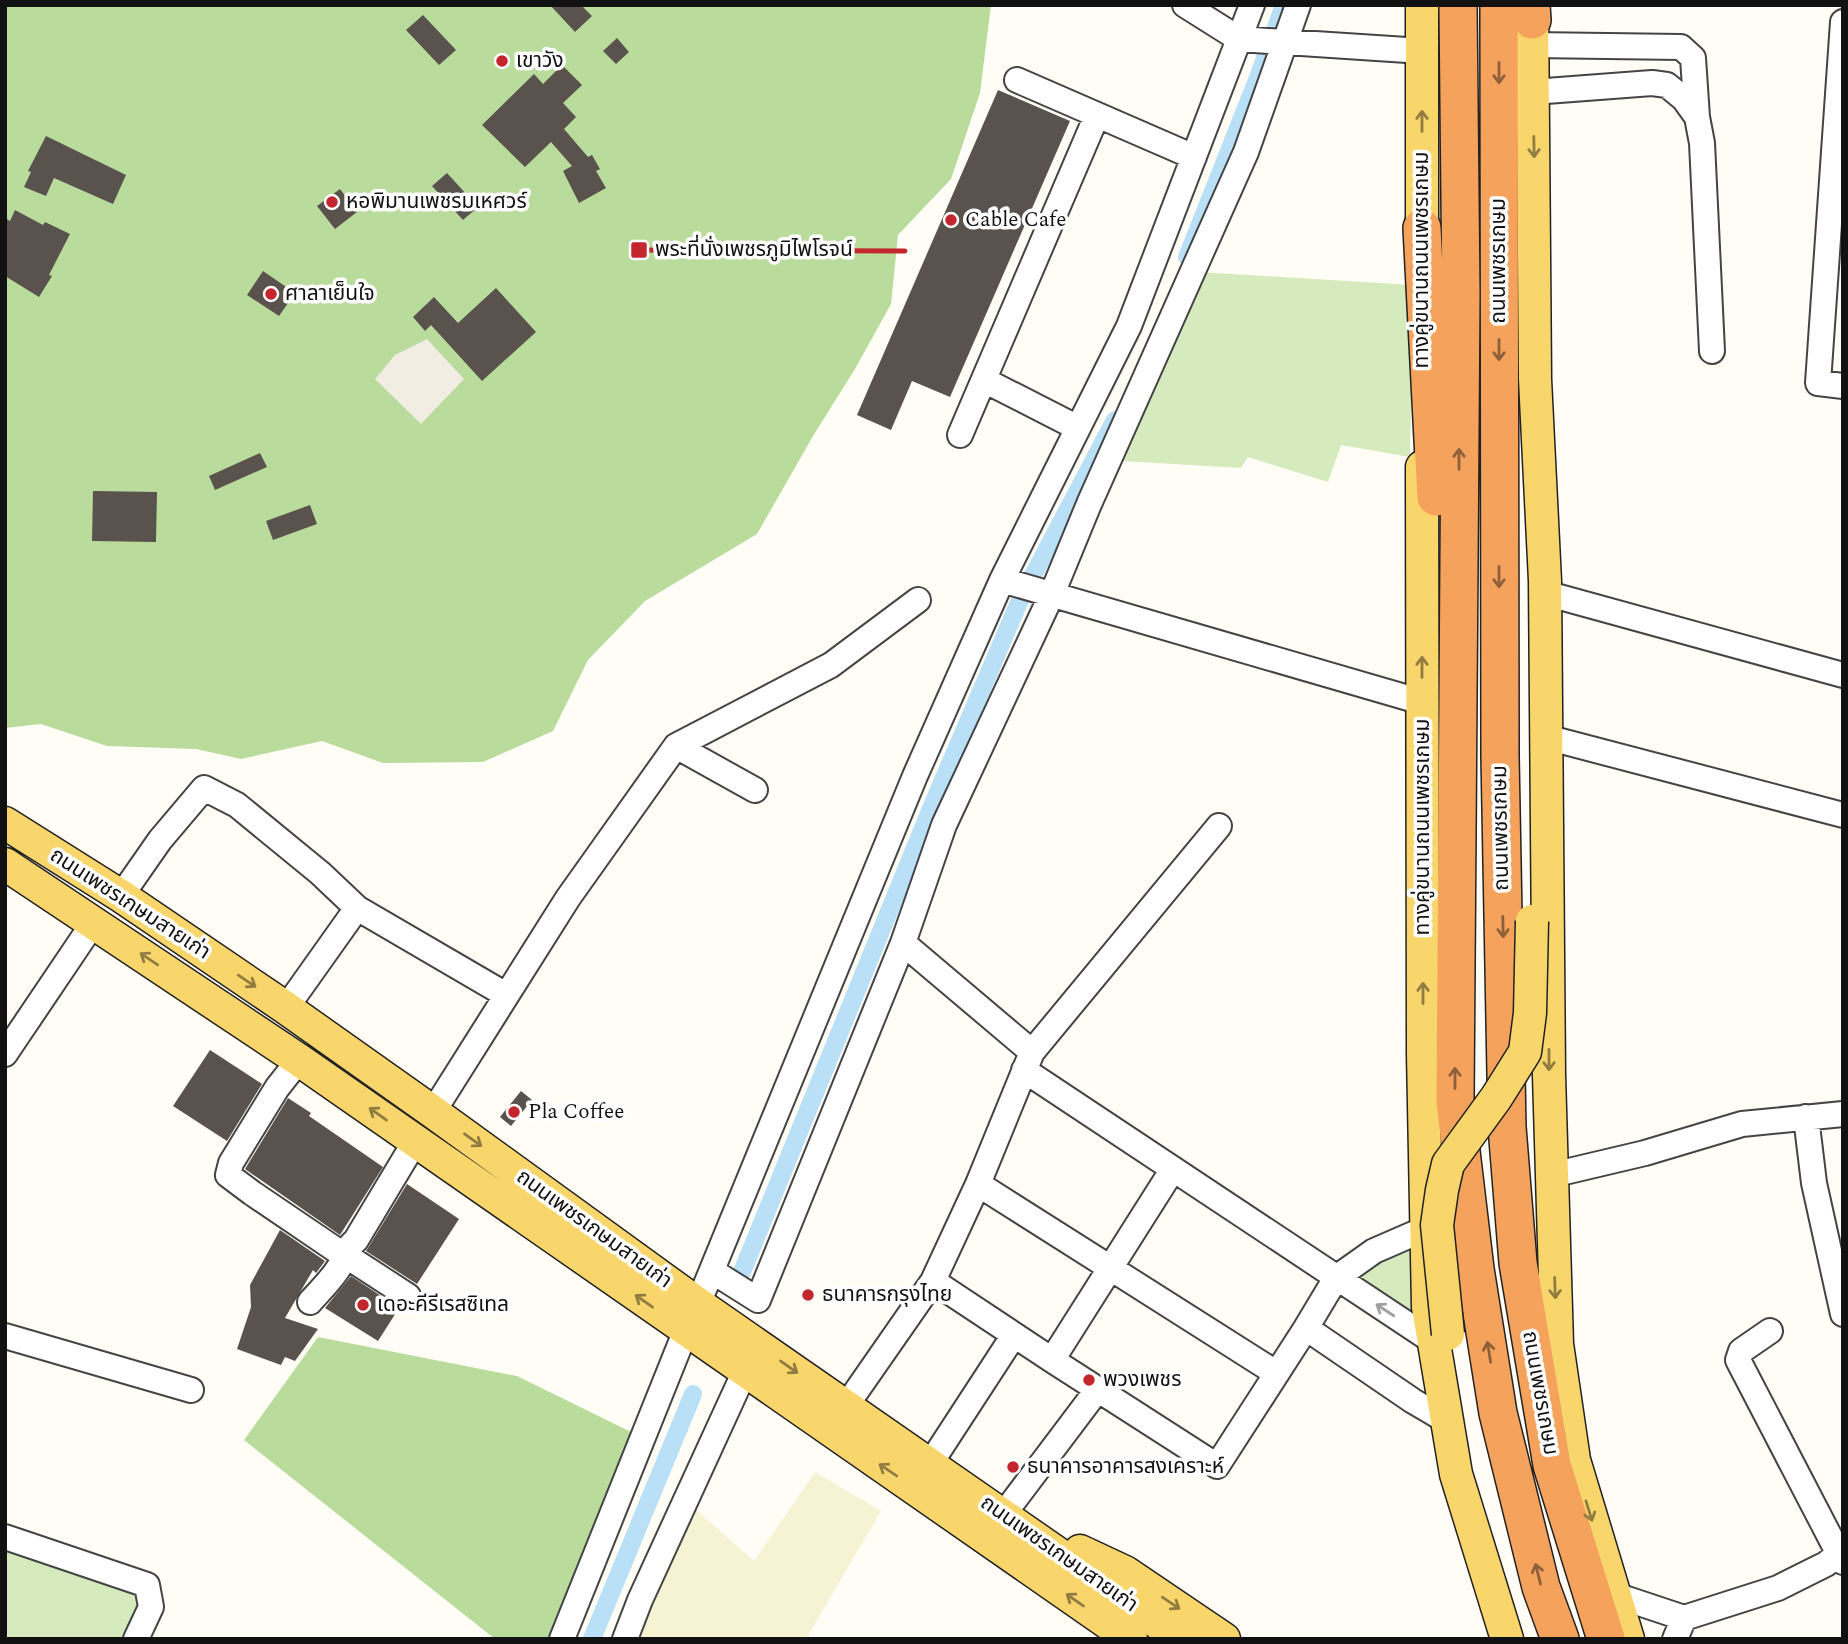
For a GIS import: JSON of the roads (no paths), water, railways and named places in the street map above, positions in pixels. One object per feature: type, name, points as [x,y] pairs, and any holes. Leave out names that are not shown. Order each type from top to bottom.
[{"type":"highway","name":"ถนนเพชรเกษม","points":[[1458,5],[1461,293],[1455,1101],[1475,1269],[1498,1413],[1541,1587],[1560,1639]]},
{"type":"highway","name":"ถนนเพชรเกษม","points":[[1499,5],[1500,756],[1507,1127],[1518,1263],[1552,1465],[1606,1639]]},
{"type":"highway","points":[[1422,228],[1457,865]]},
{"type":"main road","name":"ทางคู่ขนานถนนเพชรเกษม","points":[[1422,5],[1423,1054],[1428,1307],[1441,1338],[1447,1421],[1456,1474],[1507,1639]]},
{"type":"main road","points":[[1525,1639],[1496,1553],[1441,1338],[1437,1225],[1448,1164],[1496,1098],[1525,1052],[1530,1013],[1531,712],[1536,497],[1532,19]]},
{"type":"main road","points":[[1535,379],[1545,593],[1549,1061],[1556,1343],[1574,1460],[1628,1639]]},
{"type":"main road","name":"ถนนเพชรเกษมสายเก่า","points":[[5,823],[121,896],[433,1112],[733,1351],[1131,1639]]},
{"type":"main road","name":"ถนนเพชรเกษมสายเก่า","points":[[5,864],[416,1140],[692,1317]]},
{"type":"main road","name":"ถนนเพชรเกษมสายเก่า","points":[[733,1351],[846,1406],[1181,1639]]},
{"type":"main road","points":[[1003,1515],[1125,1572],[1224,1639]]},
{"type":"street","points":[[1185,5],[1239,38],[1422,51]]},
{"type":"street","points":[[562,1639],[915,776],[1077,428],[1129,326],[1252,5]]},
{"type":"street","points":[[712,1271],[758,1300],[902,943],[944,825],[1245,152],[1298,5]]},
{"type":"street","points":[[1532,19],[1681,47],[1693,58],[1697,117],[1702,143],[1712,351]]},
{"type":"street","points":[[1843,22],[1818,383],[1843,386]]},
{"type":"street","points":[[1017,80],[1194,157]]},
{"type":"street","points":[[1533,92],[1652,83],[1667,85],[1684,99],[1697,117]]},
{"type":"street","points":[[960,435],[1097,115]]},
{"type":"street","points":[[984,380],[1077,428]]},
{"type":"street","points":[[1007,581],[1422,702]]},
{"type":"street","points":[[1545,593],[1843,676]]},
{"type":"street","points":[[433,1112],[568,898],[676,746],[831,665],[918,600]]},
{"type":"street","points":[[1546,737],[1843,814]]},
{"type":"street","points":[[676,746],[755,790]]},
{"type":"street","points":[[121,896],[160,840],[204,788],[237,805],[320,873],[357,908],[506,995]]},
{"type":"street","points":[[846,1406],[933,1281],[978,1184],[1028,1061],[1219,826]]},
{"type":"street","points":[[286,1008],[357,908]]},
{"type":"street","points":[[5,1054],[94,922]]},
{"type":"street","points":[[902,943],[1028,1061],[1173,1169],[1336,1278],[1441,1338]]},
{"type":"street","points":[[299,1060],[276,1088],[231,1163],[228,1175],[408,1296]]},
{"type":"street","points":[[1552,1175],[1645,1153],[1742,1124],[1843,1114]]},
{"type":"street","points":[[1806,1117],[1814,1183],[1843,1314]]},
{"type":"street","points":[[310,1302],[344,1259],[416,1140]]},
{"type":"street","points":[[1052,1360],[1173,1169]]},
{"type":"street","points":[[978,1184],[1276,1373]]},
{"type":"street","points":[[933,1281],[1217,1466],[1336,1278],[1374,1251],[1427,1228]]},
{"type":"street","points":[[1306,1328],[1447,1421]]},
{"type":"street","points":[[1615,1595],[1679,1629],[1778,1588],[1841,1555],[1738,1360],[1741,1351],[1770,1331]]},
{"type":"street","points":[[930,1464],[1014,1335]]},
{"type":"street","points":[[5,1336],[191,1390]]},
{"type":"street","points":[[625,1639],[733,1351]]},
{"type":"street","points":[[1003,1515],[1098,1389]]},
{"type":"street","points":[[5,1537],[147,1585],[151,1607],[136,1639]]},
{"type":"waterway","points":[[1187,257],[1284,5]]},
{"type":"waterway","points":[[742,1272],[932,806],[1020,600],[1115,420]]},
{"type":"waterway","points":[[592,1639],[693,1394]]},
{"type":"railway","points":[[639,250],[905,251]]},
{"type":"place","name":"เขาวัง","points":[[502,61]]},
{"type":"place","name":"หอพิมานเพชรมเหศวร์","points":[[332,202]]},
{"type":"place","name":"Cable Cafe","points":[[951,220]]},
{"type":"place","name":"พระที่นั่งเพชรภูมิไพโรจน์","points":[[639,250]]},
{"type":"place","name":"ศาลาเย็นใจ","points":[[271,294]]},
{"type":"place","name":"Pla Coffee","points":[[514,1112]]},
{"type":"place","name":"ธนาคารกรุงไทย","points":[[808,1295]]},
{"type":"place","name":"เดอะคีรีเรสซิเทล","points":[[363,1305]]},
{"type":"place","name":"พวงเพชร","points":[[1089,1380]]},
{"type":"place","name":"ธนาคารอาคารสงเคราะห์","points":[[1013,1467]]}]
